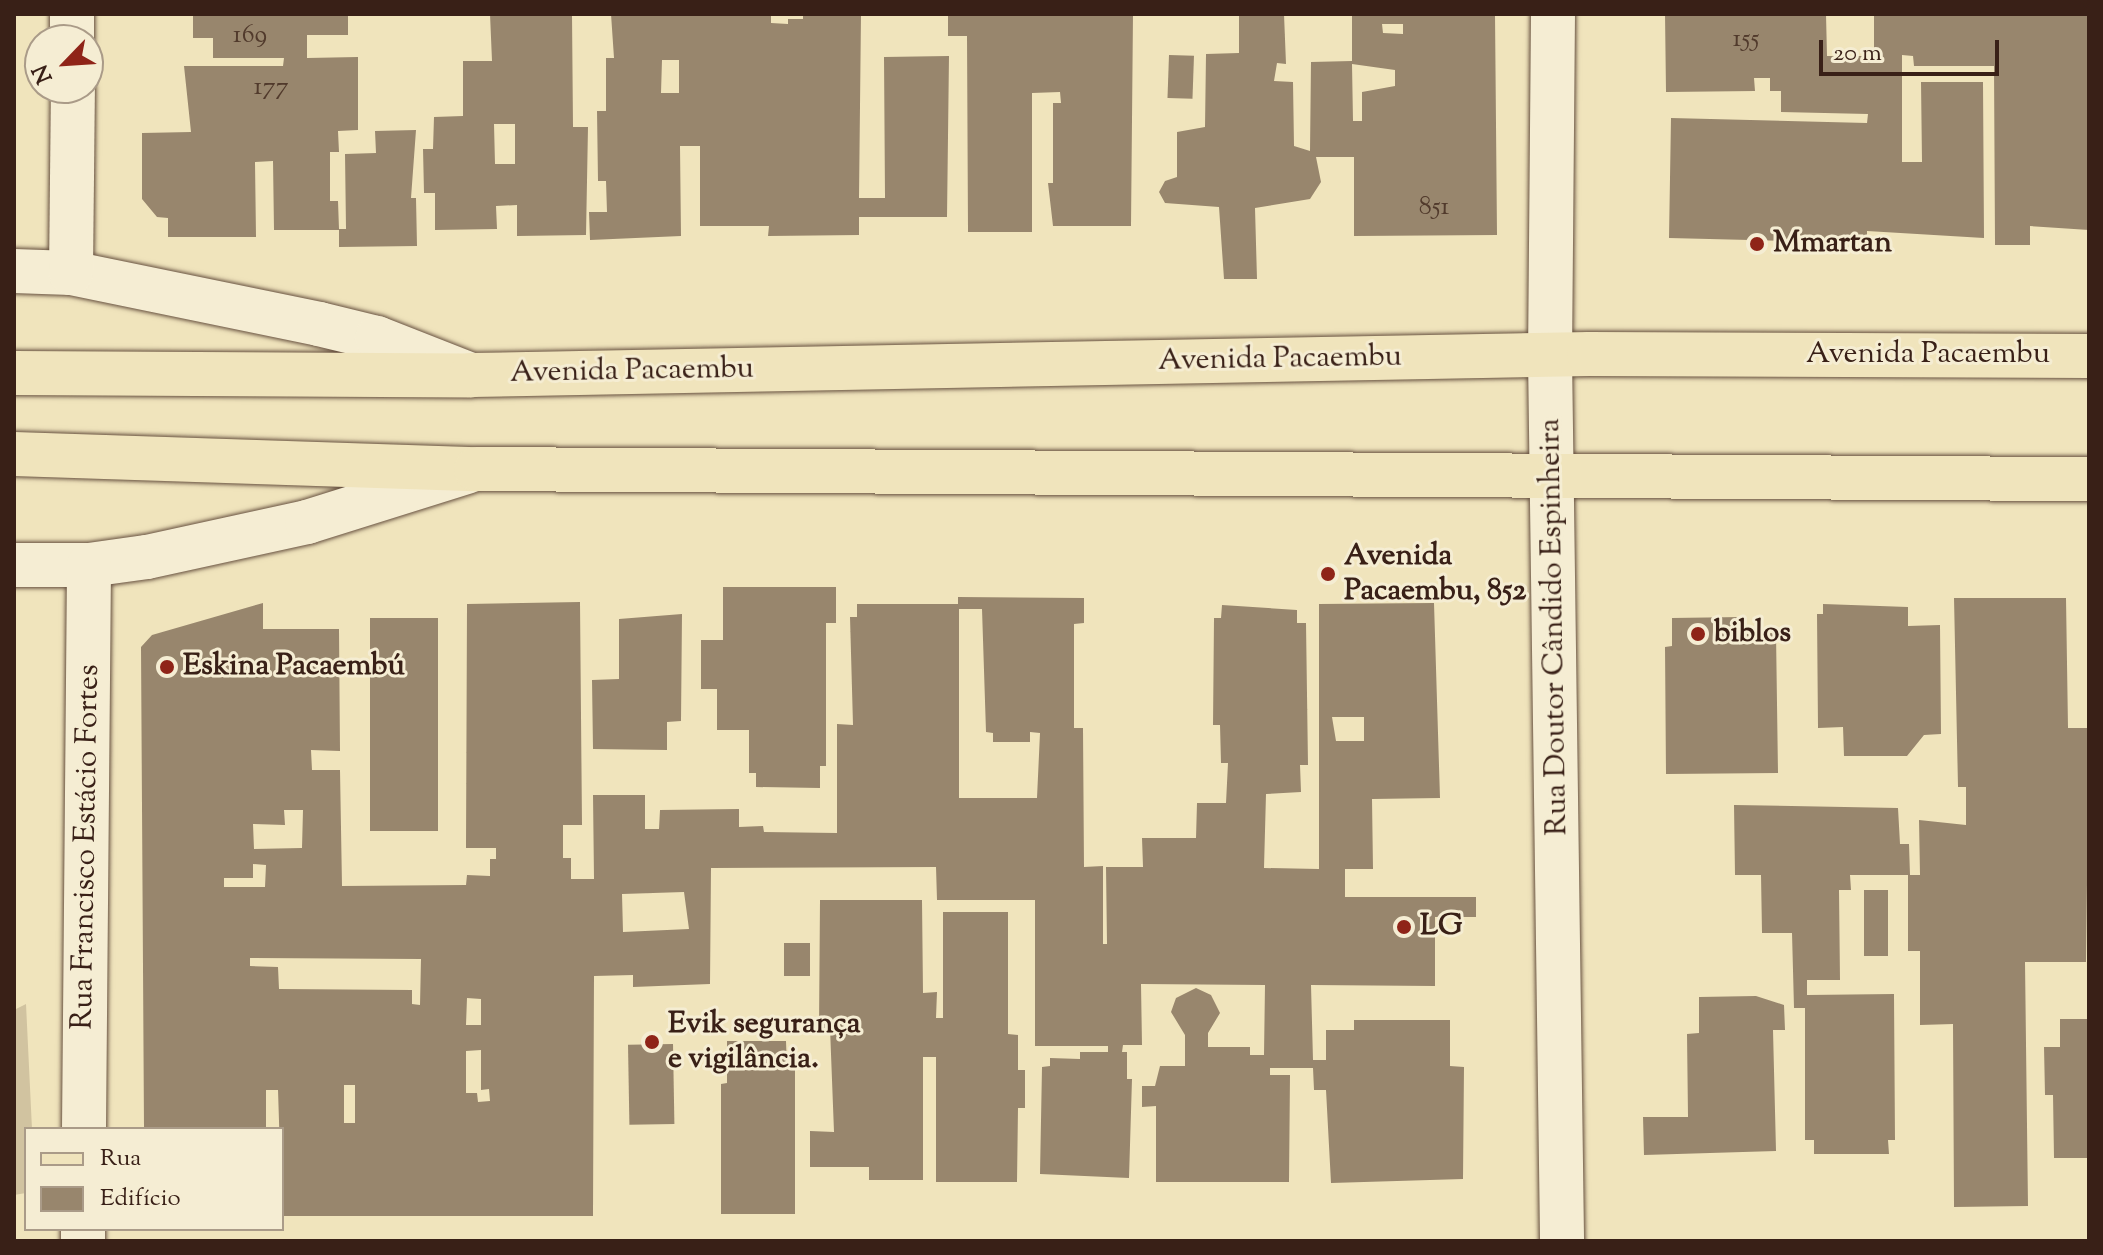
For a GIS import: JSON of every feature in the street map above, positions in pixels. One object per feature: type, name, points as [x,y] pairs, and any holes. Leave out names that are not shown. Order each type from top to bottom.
[{"type":"main road","name":"Avenida Pacaembu","points":[[14,373],[471,375],[1550,356],[2089,356]]},
{"type":"main road","points":[[14,454],[476,469],[2089,479]]},
{"type":"street","name":"Rua Doutor Cândido Espinheira","points":[[1553,14],[1550,356],[1562,1241]]},
{"type":"street","points":[[71,273],[73,104]]},
{"type":"street","name":"Avenida Pacaembu","points":[[14,271],[71,273],[377,338],[471,375]]},
{"type":"street","points":[[14,565],[89,565],[307,522],[476,469]]},
{"type":"street","name":"Rua Francisco Estácio Fortes","points":[[84,1127],[89,565]]},
{"type":"shaded area","points":[[26,1004],[32,1127],[24,1127],[24,1193],[14,1195],[14,1010]]},
{"type":"building","points":[[193,14],[348,14],[348,35],[307,35],[307,58],[358,57],[358,130],[338,131],[339,152],[330,152],[330,201],[338,201],[339,229],[346,229],[345,154],[376,153],[375,131],[416,130],[411,198],[416,198],[417,246],[339,247],[339,230],[274,230],[273,161],[255,162],[256,237],[168,237],[168,218],[157,217],[142,199],[142,133],[191,132],[184,66],[283,66],[284,58],[213,58],[213,38],[193,38]]},
{"type":"building","points":[[490,14],[572,14],[573,127],[588,127],[586,235],[517,236],[517,205],[496,206],[497,229],[435,230],[435,193],[424,193],[423,149],[433,149],[434,117],[463,116],[463,61],[492,61]],"holes":[[[494,124],[515,124],[515,164],[495,164]]]},
{"type":"building","points":[[611,14],[771,14],[771,23],[788,24],[788,19],[803,19],[803,14],[861,14],[859,198],[885,198],[884,57],[949,56],[947,217],[859,217],[859,235],[768,236],[769,226],[700,226],[700,146],[680,146],[681,236],[590,240],[589,212],[607,212],[606,181],[598,181],[597,111],[606,111],[606,58],[614,58]],"holes":[[[662,60],[679,60],[679,93],[661,93]]]},
{"type":"building","points":[[948,14],[1133,14],[1131,226],[1053,226],[1048,183],[1053,183],[1053,103],[1061,103],[1060,92],[1032,93],[1032,232],[968,232],[967,36],[948,36]]},
{"type":"building","points":[[1239,14],[1284,14],[1286,64],[1277,63],[1274,81],[1293,82],[1294,146],[1310,151],[1311,62],[1352,61],[1352,14],[1495,14],[1497,235],[1354,236],[1354,157],[1316,157],[1321,182],[1310,199],[1255,208],[1257,279],[1224,279],[1219,207],[1165,203],[1159,192],[1165,181],[1177,177],[1177,132],[1205,127],[1206,54],[1239,53]],"holes":[[[1382,24],[1403,24],[1403,34],[1383,33]],[[1352,64],[1395,70],[1395,86],[1362,92],[1362,121],[1353,121]]]},
{"type":"building","points":[[1665,14],[1826,14],[1827,56],[1874,56],[1874,14],[2089,14],[2089,230],[2030,226],[2030,245],[1995,245],[1994,66],[1914,66],[1913,56],[1902,55],[1902,162],[1922,162],[1921,82],[1983,82],[1984,238],[1867,231],[1867,243],[1669,238],[1671,118],[1867,123],[1868,114],[1781,112],[1781,91],[1770,91],[1770,78],[1754,78],[1755,91],[1666,92]]},
{"type":"building","points":[[1169,55],[1194,56],[1192,99],[1167,98]]},
{"type":"building","points":[[723,587],[836,587],[836,623],[826,623],[826,766],[820,766],[820,788],[756,787],[756,773],[749,773],[749,730],[717,730],[717,689],[701,689],[701,640],[723,640]]},
{"type":"building","points":[[958,597],[1084,598],[1084,623],[1074,624],[1074,728],[1083,728],[1084,867],[1103,866],[1103,944],[1107,944],[1106,867],[1143,867],[1142,838],[1196,838],[1197,803],[1226,803],[1228,763],[1221,763],[1220,725],[1213,725],[1214,618],[1221,618],[1222,605],[1297,610],[1297,623],[1306,623],[1308,765],[1300,765],[1301,792],[1266,794],[1264,868],[1319,869],[1319,604],[1434,603],[1440,798],[1372,799],[1373,869],[1345,869],[1345,897],[1476,897],[1476,917],[1435,917],[1435,986],[1311,985],[1313,1060],[1326,1060],[1326,1030],[1354,1030],[1354,1020],[1450,1020],[1450,1066],[1464,1067],[1463,1179],[1331,1183],[1326,1090],[1314,1090],[1313,1068],[1270,1068],[1270,1075],[1290,1075],[1289,1182],[1156,1182],[1156,1106],[1142,1107],[1142,1086],[1155,1086],[1160,1066],[1185,1066],[1185,1035],[1171,1012],[1176,998],[1196,988],[1211,995],[1220,1013],[1208,1033],[1208,1047],[1250,1047],[1250,1055],[1264,1055],[1265,985],[1141,984],[1142,1045],[1123,1045],[1122,1052],[1127,1052],[1127,1079],[1132,1079],[1129,1178],[1040,1174],[1042,1067],[1050,1066],[1050,1058],[1080,1059],[1080,1052],[1108,1052],[1108,1046],[1035,1046],[1035,900],[937,900],[936,867],[711,868],[710,984],[633,987],[633,975],[594,976],[593,1216],[284,1216],[284,1127],[279,1127],[278,1090],[266,1090],[266,1127],[144,1127],[141,647],[152,635],[263,603],[263,629],[339,629],[340,751],[311,750],[312,770],[340,770],[342,886],[466,885],[467,875],[490,876],[490,859],[496,859],[496,848],[466,848],[467,604],[580,602],[582,825],[563,825],[563,858],[571,858],[571,879],[594,879],[593,795],[645,795],[645,829],[659,829],[660,810],[739,809],[739,827],[763,826],[764,832],[837,833],[837,724],[853,725],[850,617],[857,617],[857,604],[958,604]],"holes":[[[959,609],[982,609],[986,732],[993,733],[993,742],[1030,742],[1030,732],[1040,733],[1037,798],[959,798]],[[1332,717],[1364,717],[1364,741],[1336,741]],[[284,810],[303,810],[302,848],[254,849],[253,824],[285,825]],[[253,864],[266,865],[265,887],[224,887],[224,878],[253,878]],[[684,892],[689,929],[623,932],[622,894]],[[250,958],[421,959],[420,1005],[412,1004],[412,990],[279,989],[278,967],[250,966]],[[467,998],[481,999],[481,1025],[466,1025]],[[481,1050],[481,1090],[489,1089],[490,1101],[478,1102],[477,1093],[466,1093],[466,1051]],[[344,1085],[355,1085],[355,1123],[344,1123]]]},
{"type":"building","points":[[1954,598],[2066,598],[2068,728],[2089,728],[2086,962],[2025,962],[2028,1206],[1954,1207],[1953,1024],[1920,1025],[1920,951],[1908,951],[1908,875],[1850,875],[1851,890],[1839,890],[1840,980],[1807,980],[1807,995],[1894,994],[1895,1140],[1888,1140],[1889,1154],[1814,1154],[1814,1140],[1805,1140],[1805,1008],[1794,1008],[1792,933],[1762,933],[1761,875],[1735,875],[1734,805],[1898,808],[1900,844],[1909,844],[1910,875],[1920,875],[1919,820],[1966,825],[1966,787],[1958,787]]},
{"type":"building","points":[[1823,604],[1908,607],[1908,626],[1940,625],[1941,734],[1924,735],[1907,756],[1844,756],[1843,727],[1818,728],[1817,614],[1823,614]]},
{"type":"building","points":[[682,614],[681,721],[667,722],[667,750],[593,749],[592,680],[619,679],[619,619]]},
{"type":"building","points":[[1742,617],[1742,634],[1776,633],[1778,773],[1666,774],[1665,647],[1672,646],[1672,618]]},
{"type":"building","points":[[370,618],[438,618],[438,831],[370,831]]},
{"type":"building","points":[[1864,890],[1888,890],[1888,956],[1864,956]]},
{"type":"building","points":[[820,900],[922,900],[923,993],[937,992],[936,1018],[943,1018],[943,912],[1008,912],[1008,1034],[1018,1035],[1018,1070],[1025,1070],[1025,1108],[1018,1108],[1017,1182],[936,1182],[936,1057],[923,1057],[923,1180],[869,1180],[869,1167],[810,1167],[810,1131],[834,1132],[830,1028],[819,1028]]},
{"type":"building","points":[[784,943],[810,943],[810,976],[784,976]]},
{"type":"building","points":[[1756,996],[1784,1005],[1785,1030],[1773,1030],[1776,1151],[1644,1155],[1643,1117],[1688,1117],[1687,1034],[1699,1033],[1699,997]]},
{"type":"building","points":[[2060,1019],[2089,1019],[2089,1158],[2054,1158],[2053,1095],[2045,1095],[2044,1047],[2060,1047]]},
{"type":"building","points":[[727,1041],[786,1041],[787,1068],[795,1067],[795,1214],[721,1214],[721,1084],[727,1083]]},
{"type":"building","points":[[673,1044],[674,1124],[629,1125],[628,1045]]},
{"type":"place","name":"Mmartan","points":[[1757,244]]},
{"type":"place","name":"Avenida Pacaembu, 852","points":[[1328,574]]},
{"type":"place","name":"biblos","points":[[1698,634]]},
{"type":"place","name":"Eskina Pacaembú","points":[[167,667]]},
{"type":"place","name":"LG","points":[[1404,927]]},
{"type":"place","name":"Evik segurança e vigilância.","points":[[652,1042]]}]
